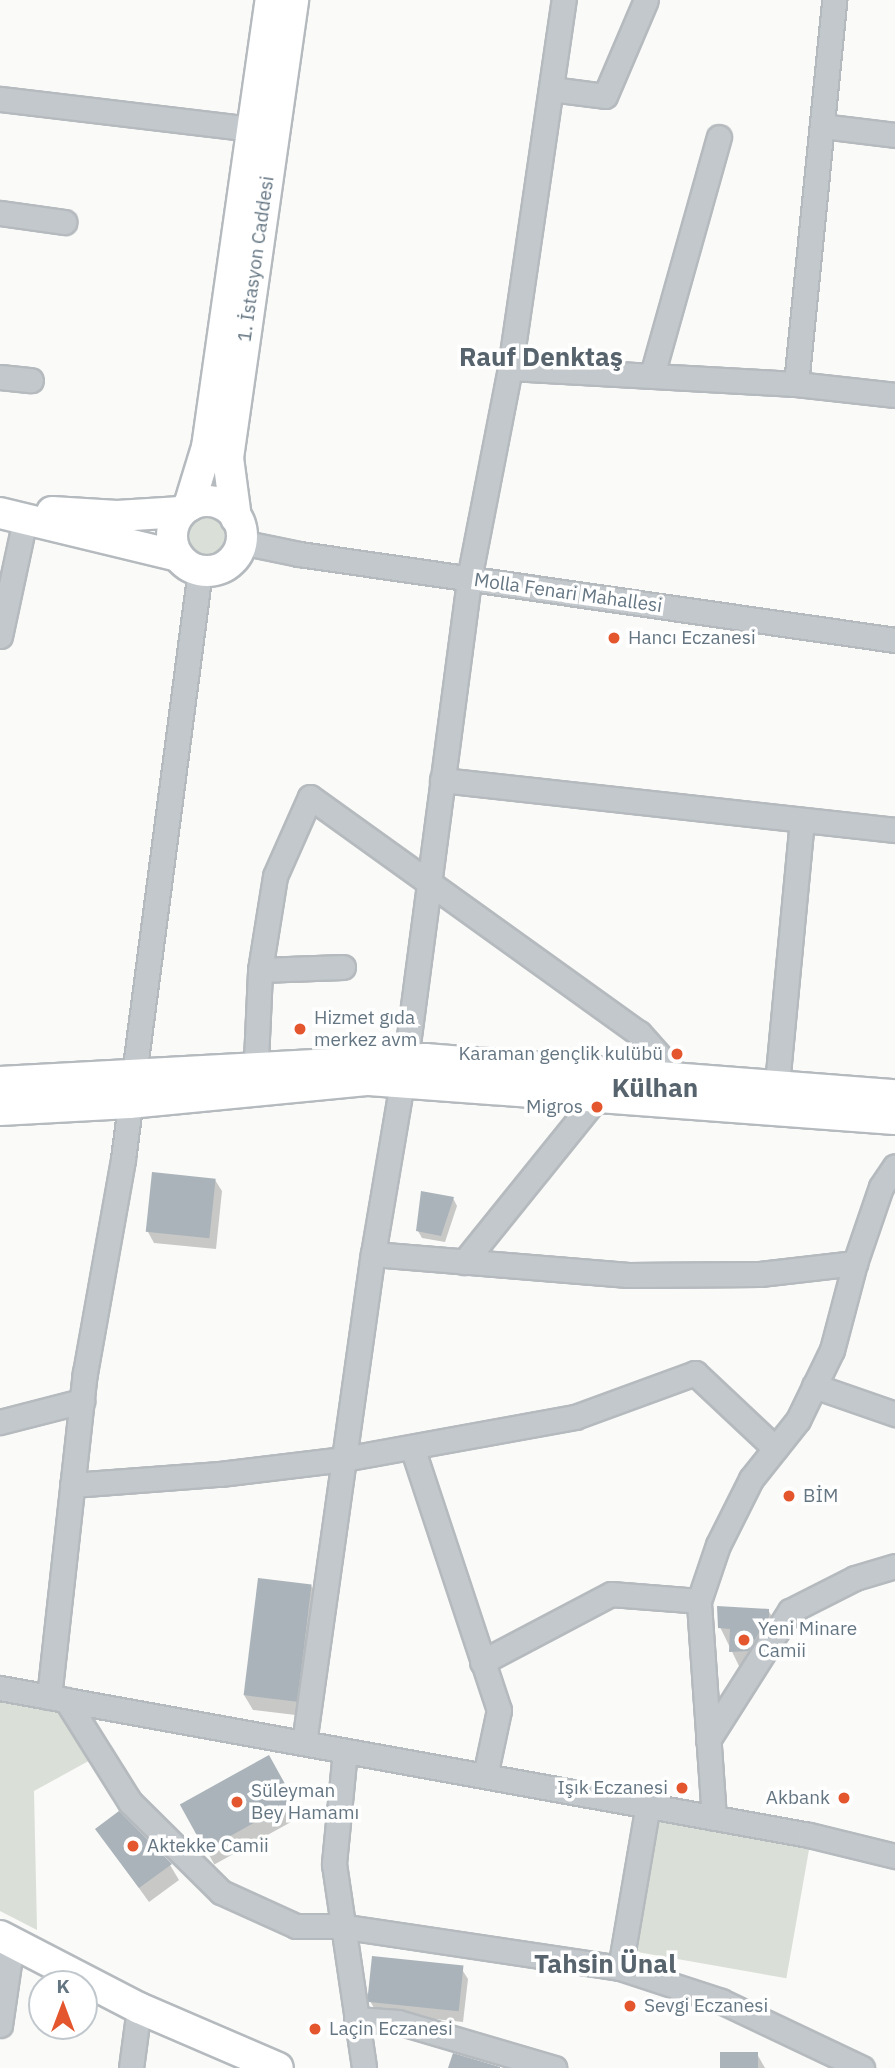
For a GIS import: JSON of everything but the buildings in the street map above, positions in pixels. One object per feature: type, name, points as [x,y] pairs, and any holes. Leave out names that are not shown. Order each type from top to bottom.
[{"type":"main road","name":"1. İstasyon Caddesi","points":[[185,509],[207,447],[271,0]]},
{"type":"main road","name":"1. İstasyon Caddesi","points":[[239,530],[228,458],[293,0]]},
{"type":"main road","points":[[220,504],[239,530],[222,567],[189,563],[8,514],[117,516],[220,504]]},
{"type":"main road","points":[[185,509],[172,529],[189,563]]},
{"type":"main road","points":[[0,1110],[131,1090],[404,1070],[678,1077],[895,1095]]},
{"type":"main road","points":[[404,1070],[598,1096],[895,1119]]},
{"type":"main road","points":[[0,1082],[131,1090]]},
{"type":"main road","points":[[6,1940],[260,2067]]},
{"type":"street","points":[[304,1743],[373,1254],[404,1070],[469,579],[510,368],[564,0]]},
{"type":"street","points":[[551,89],[605,96],[646,0]]},
{"type":"street","points":[[796,384],[834,0]]},
{"type":"street","points":[[0,99],[252,129]]},
{"type":"street","points":[[822,126],[895,135]]},
{"type":"street","points":[[652,375],[719,137]]},
{"type":"street","points":[[0,213],[64,222]]},
{"type":"street","points":[[510,368],[796,384],[895,395]]},
{"type":"street","points":[[0,377],[31,380]]},
{"type":"street","points":[[0,636],[8,514]]},
{"type":"street","name":"Molla Fenari Mahallesi","points":[[239,530],[469,579],[895,640]]},
{"type":"street","points":[[189,563],[131,1090],[82,1401],[72,1485],[58,1699],[130,1801],[220,1892],[296,1926],[340,1926],[620,1968],[722,2001],[753,2020],[862,2068]]},
{"type":"street","points":[[442,780],[895,830]]},
{"type":"street","points":[[255,1080],[260,970],[275,876],[310,797],[428,886],[639,1033],[678,1077]]},
{"type":"street","points":[[777,1084],[802,820]]},
{"type":"street","points":[[260,970],[343,967]]},
{"type":"street","points":[[464,1262],[598,1096]]},
{"type":"street","points":[[713,1818],[699,1601],[729,1523],[751,1479],[798,1420],[832,1350],[855,1263],[884,1209],[895,1166]]},
{"type":"street","points":[[373,1254],[628,1275],[760,1274],[855,1263]]},
{"type":"street","points":[[72,1485],[220,1474],[344,1459],[575,1418],[695,1373],[775,1448]]},
{"type":"street","points":[[814,1386],[895,1414]]},
{"type":"street","points":[[0,1422],[82,1401]]},
{"type":"street","points":[[412,1447],[499,1710],[485,1776]]},
{"type":"street","points":[[708,1740],[790,1611],[855,1578],[895,1566]]},
{"type":"street","points":[[482,1662],[611,1594],[699,1601]]},
{"type":"street","points":[[0,1688],[648,1805],[895,1856]]},
{"type":"street","points":[[345,1751],[334,1864],[340,1926],[364,2068]]},
{"type":"street","points":[[620,1968],[648,1805]]},
{"type":"street","points":[[0,2025],[6,1940]]},
{"type":"street","points":[[131,2068],[139,2008]]},
{"type":"street","points":[[356,2019],[398,2022],[554,2068]]},
{"type":"shaded area","points":[[205,511],[221,518],[228,534],[221,550],[205,557],[189,550],[182,534],[189,518]]},
{"type":"shaded area","points":[[0,1694],[61,1705],[94,1758],[34,1791],[37,1930],[0,1911]]},
{"type":"shaded area","points":[[655,1819],[810,1846],[786,1978],[632,1951]]},
{"type":"place","name":"Hancı Eczanesi","points":[[614,638]]},
{"type":"place","name":"Hizmet gıda merkez avm","points":[[300,1029]]},
{"type":"place","name":"Karaman gençlik kulübü","points":[[677,1054]]},
{"type":"place","name":"Migros","points":[[597,1107]]},
{"type":"place","name":"BİM","points":[[789,1496]]},
{"type":"place","name":"Yeni Minare Camii","points":[[744,1640]]},
{"type":"place","name":"Işık Eczanesi","points":[[682,1788]]},
{"type":"place","name":"Akbank","points":[[844,1798]]},
{"type":"place","name":"Süleyman Bey Hamamı","points":[[237,1802]]},
{"type":"place","name":"Aktekke Camii","points":[[133,1846]]},
{"type":"place","name":"Sevgi Eczanesi","points":[[630,2006]]},
{"type":"place","name":"Laçin Eczanesi","points":[[315,2029]]},
{"type":"district","name":"Rauf Denktaş","points":[[541,357]]},
{"type":"district","name":"Külhan","points":[[655,1088]]},
{"type":"district","name":"Tahsin Ünal","points":[[605,1964]]}]
